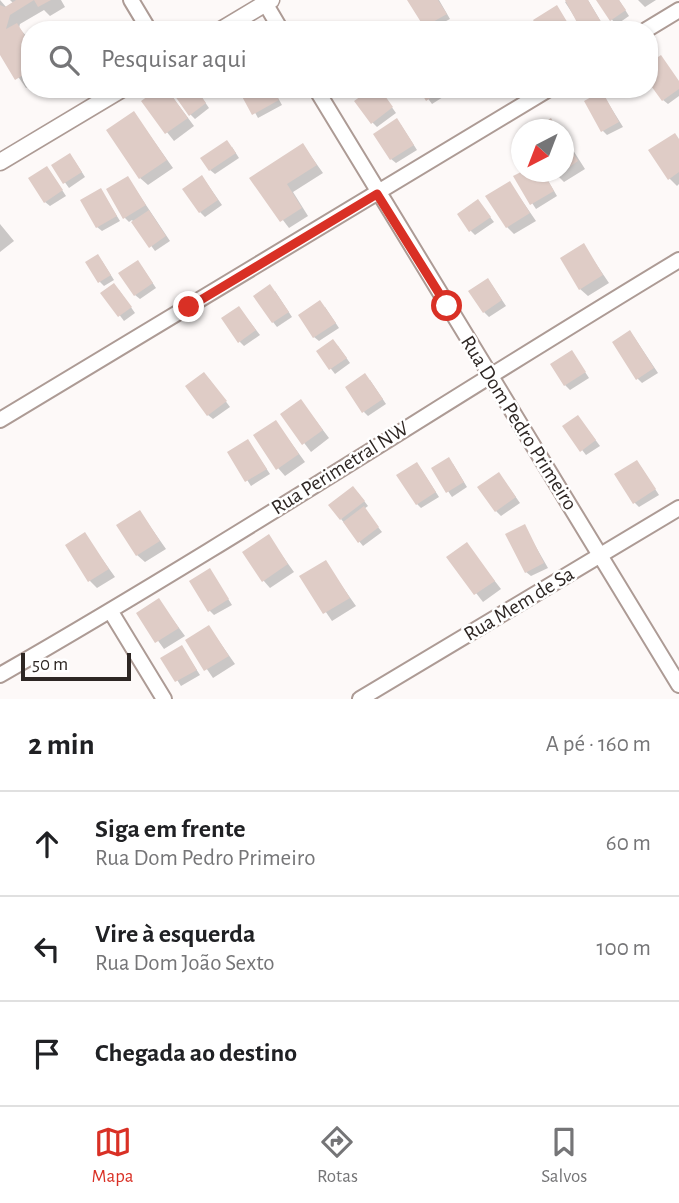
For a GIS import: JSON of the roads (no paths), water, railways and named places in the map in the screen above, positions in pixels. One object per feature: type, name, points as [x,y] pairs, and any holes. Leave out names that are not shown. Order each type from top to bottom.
[{"type":"street","points":[[131,0],[144,21]]},
{"type":"street","points":[[236,21],[268,2],[277,21]]},
{"type":"street","points":[[658,23],[679,10]]},
{"type":"street","points":[[2,155],[106,98]]},
{"type":"street","name":"Rua Dom Pedro Primeiro","points":[[321,98],[377,194],[679,685]]},
{"type":"street","points":[[0,420],[534,98]]},
{"type":"street","name":"Rua Perimetral NW","points":[[0,675],[111,612],[489,374],[679,260]]},
{"type":"street","name":"Rua Mem de Sa","points":[[360,699],[679,508]]},
{"type":"street","points":[[111,612],[164,699]]}]
